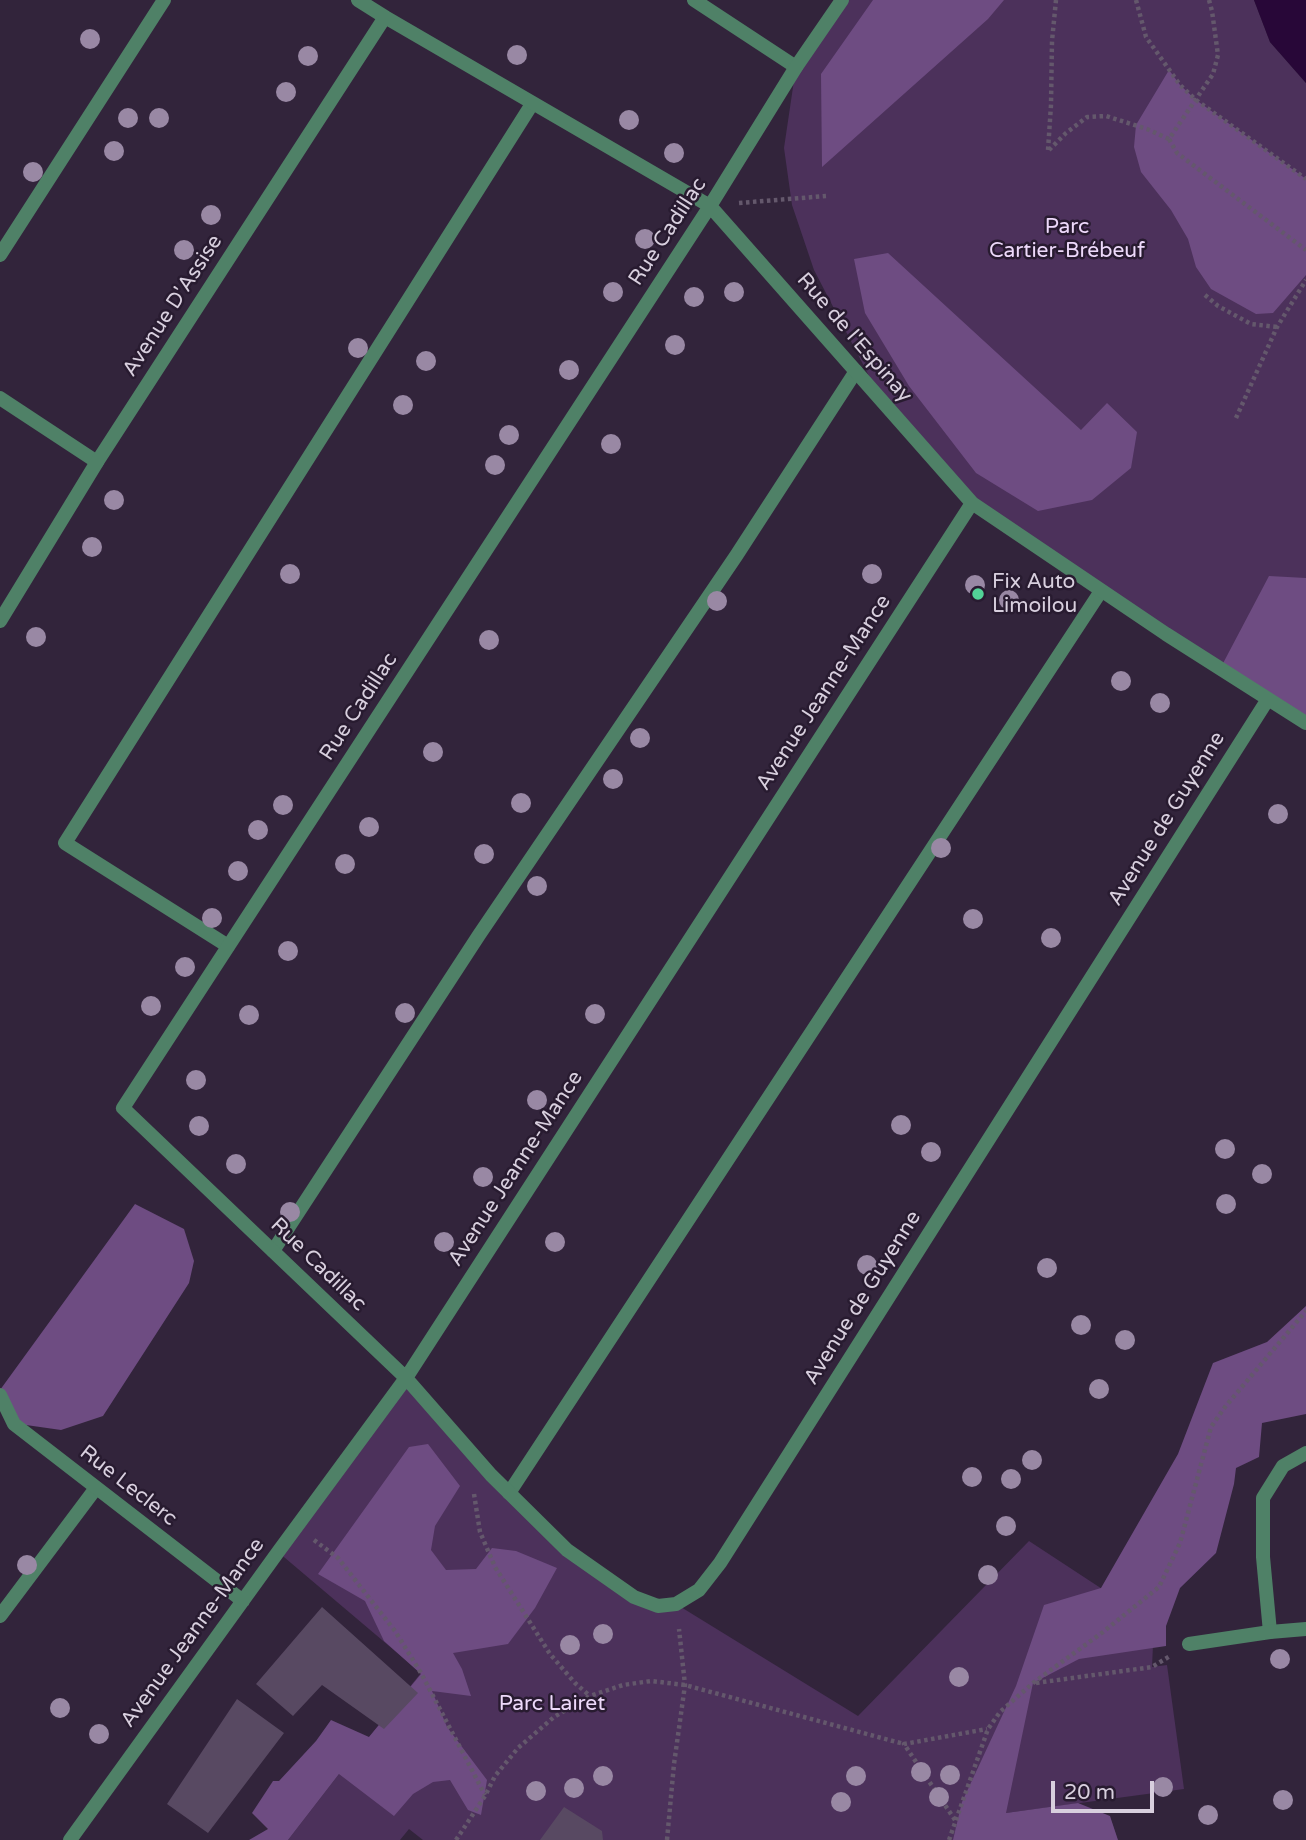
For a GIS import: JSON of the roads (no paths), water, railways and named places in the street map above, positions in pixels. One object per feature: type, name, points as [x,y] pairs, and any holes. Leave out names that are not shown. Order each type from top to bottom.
[{"type":"street","points":[[0,255],[164,0]]},
{"type":"street","name":"Rue de l'Espinay","points":[[358,0],[710,206],[972,503],[1166,634],[1306,723]]},
{"type":"street","points":[[694,0],[796,67]]},
{"type":"street","name":"Rue Cadillac","points":[[407,1378],[123,1108],[710,206],[796,67],[842,0]]},
{"type":"street","name":"Avenue D'Assise","points":[[0,621],[97,462],[385,18]]},
{"type":"street","points":[[228,946],[65,843],[532,103]]},
{"type":"street","points":[[273,1251],[479,935],[736,556],[856,371]]},
{"type":"street","points":[[0,398],[97,462]]},
{"type":"street","name":"Avenue Jeanne-Mance","points":[[70,1840],[407,1378],[972,503]]},
{"type":"street","points":[[407,1378],[509,1493],[1101,590]]},
{"type":"street","name":"Avenue de Guyenne","points":[[509,1493],[567,1550],[634,1597],[658,1606],[676,1604],[699,1590],[720,1563],[1268,699]]},
{"type":"street","name":"Rue Leclerc","points":[[0,1395],[13,1424],[243,1601]]},
{"type":"street","points":[[1270,1632],[1263,1557],[1263,1498],[1283,1466],[1306,1453]]},
{"type":"street","points":[[0,1616],[96,1488]]},
{"type":"street","points":[[1189,1644],[1306,1629]]},
{"type":"place","name":"Fix Auto Limoilou","points":[[978,594]]},
{"type":"park label","name":"Parc Cartier-Brébeuf","points":[[1067,239]]},
{"type":"park label","name":"Parc Lairet","points":[[552,1704]]}]
